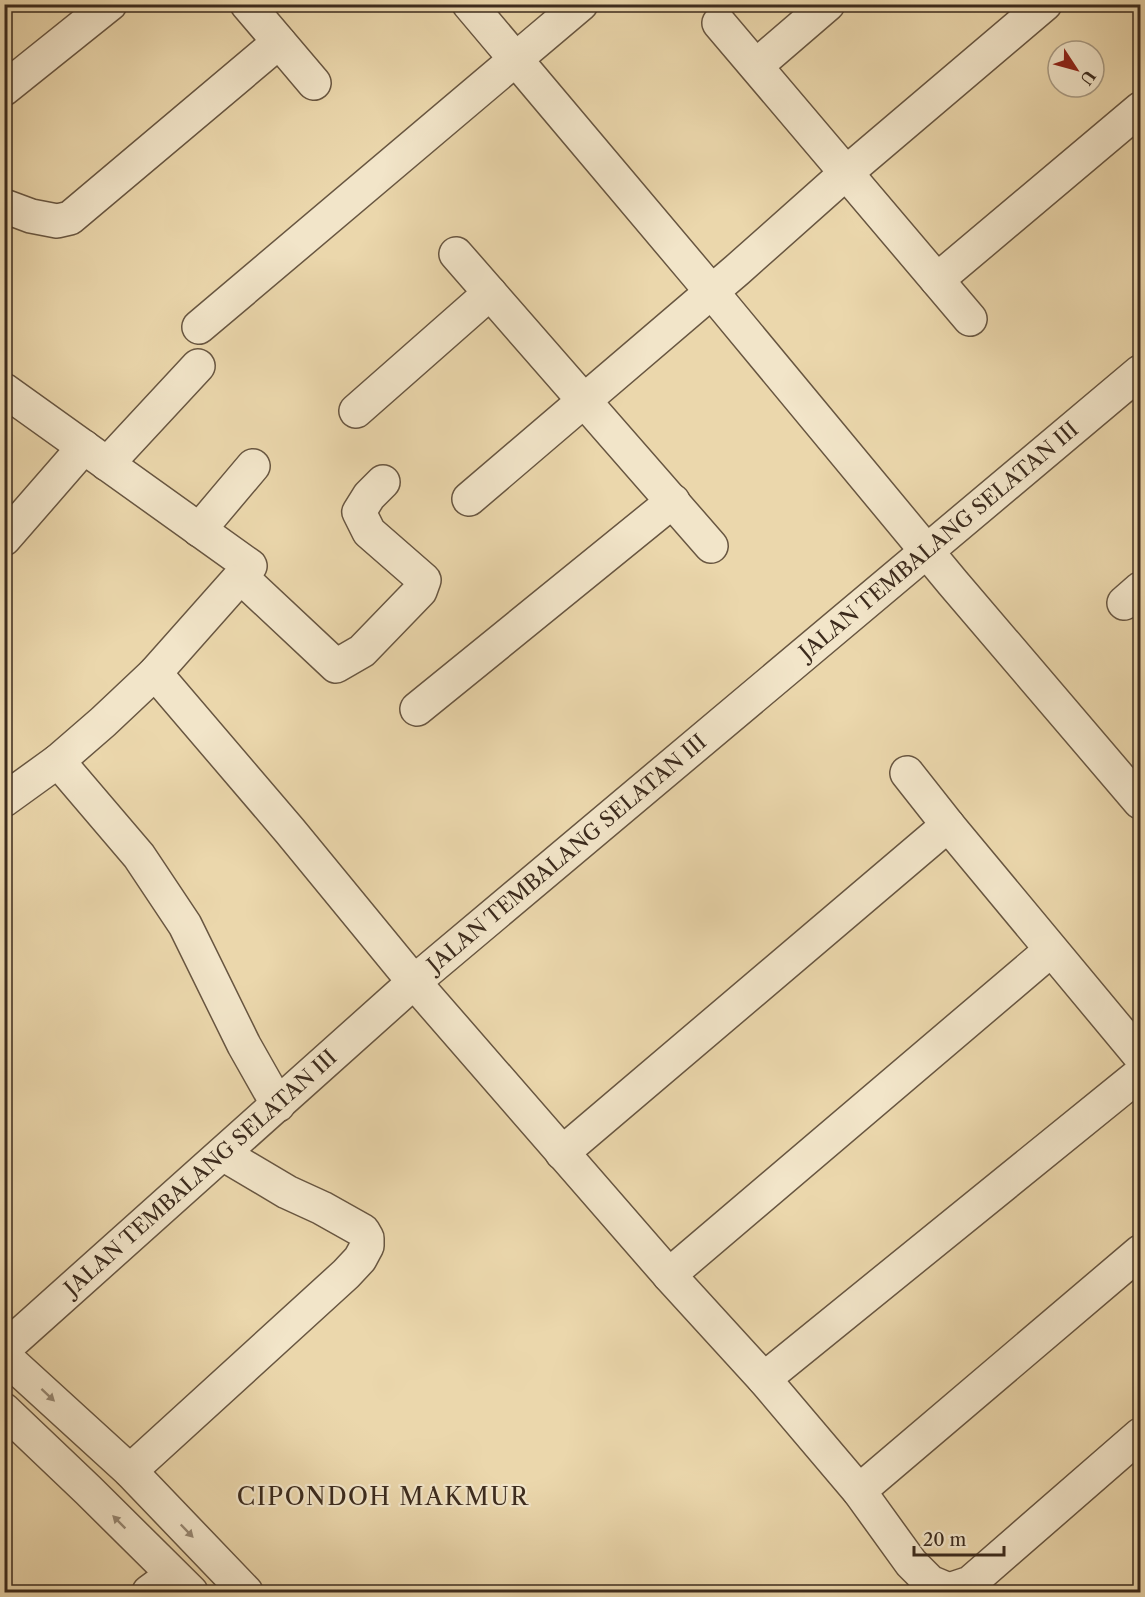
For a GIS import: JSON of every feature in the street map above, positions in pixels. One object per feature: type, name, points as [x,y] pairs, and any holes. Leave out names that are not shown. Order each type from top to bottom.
[{"type":"street","points":[[4,89],[110,4]]},
{"type":"street","points":[[247,4],[314,83]]},
{"type":"street","points":[[469,4],[1140,802]]},
{"type":"street","points":[[199,327],[581,4]]},
{"type":"street","points":[[756,66],[828,4]]},
{"type":"street","points":[[469,499],[1045,4]]},
{"type":"street","points":[[719,23],[970,319]]},
{"type":"street","points":[[4,206],[31,216],[57,221],[70,218],[279,42]]},
{"type":"street","points":[[937,280],[1140,109]]},
{"type":"street","points":[[456,254],[711,546]]},
{"type":"street","points":[[356,411],[490,293]]},
{"type":"street","points":[[4,539],[198,366]]},
{"type":"street","name":"JALAN TEMBALANG SELATAN III","points":[[4,1349],[414,982],[1140,372]]},
{"type":"street","points":[[4,390],[250,566],[155,673],[58,761],[4,800]]},
{"type":"street","points":[[199,530],[253,466]]},
{"type":"street","points":[[241,577],[336,666],[362,651],[420,591],[424,580],[369,532],[359,512],[382,482]]},
{"type":"street","points":[[417,709],[673,501]]},
{"type":"street","points":[[155,673],[290,831],[414,982],[669,1275],[764,1378],[859,1491],[911,1563],[934,1588],[949,1590],[970,1582],[1140,1435]]},
{"type":"street","points":[[58,761],[139,856],[186,925],[244,1045],[278,1105]]},
{"type":"street","points":[[907,773],[1140,1056]]},
{"type":"street","points":[[562,1153],[948,825]]},
{"type":"street","points":[[669,1275],[1052,950]]},
{"type":"street","points":[[764,1378],[1140,1074]]},
{"type":"street","points":[[130,1471],[346,1274],[360,1259],[367,1246],[367,1238],[363,1231],[287,1192],[223,1154]]},
{"type":"street","points":[[859,1491],[1140,1252]]},
{"type":"street","points":[[4,1356],[130,1471],[246,1593]]},
{"type":"street","points":[[4,1410],[88,1490],[171,1587]]},
{"type":"district","name":"CIPONDOH MAKMUR","points":[[383,1497]]}]
